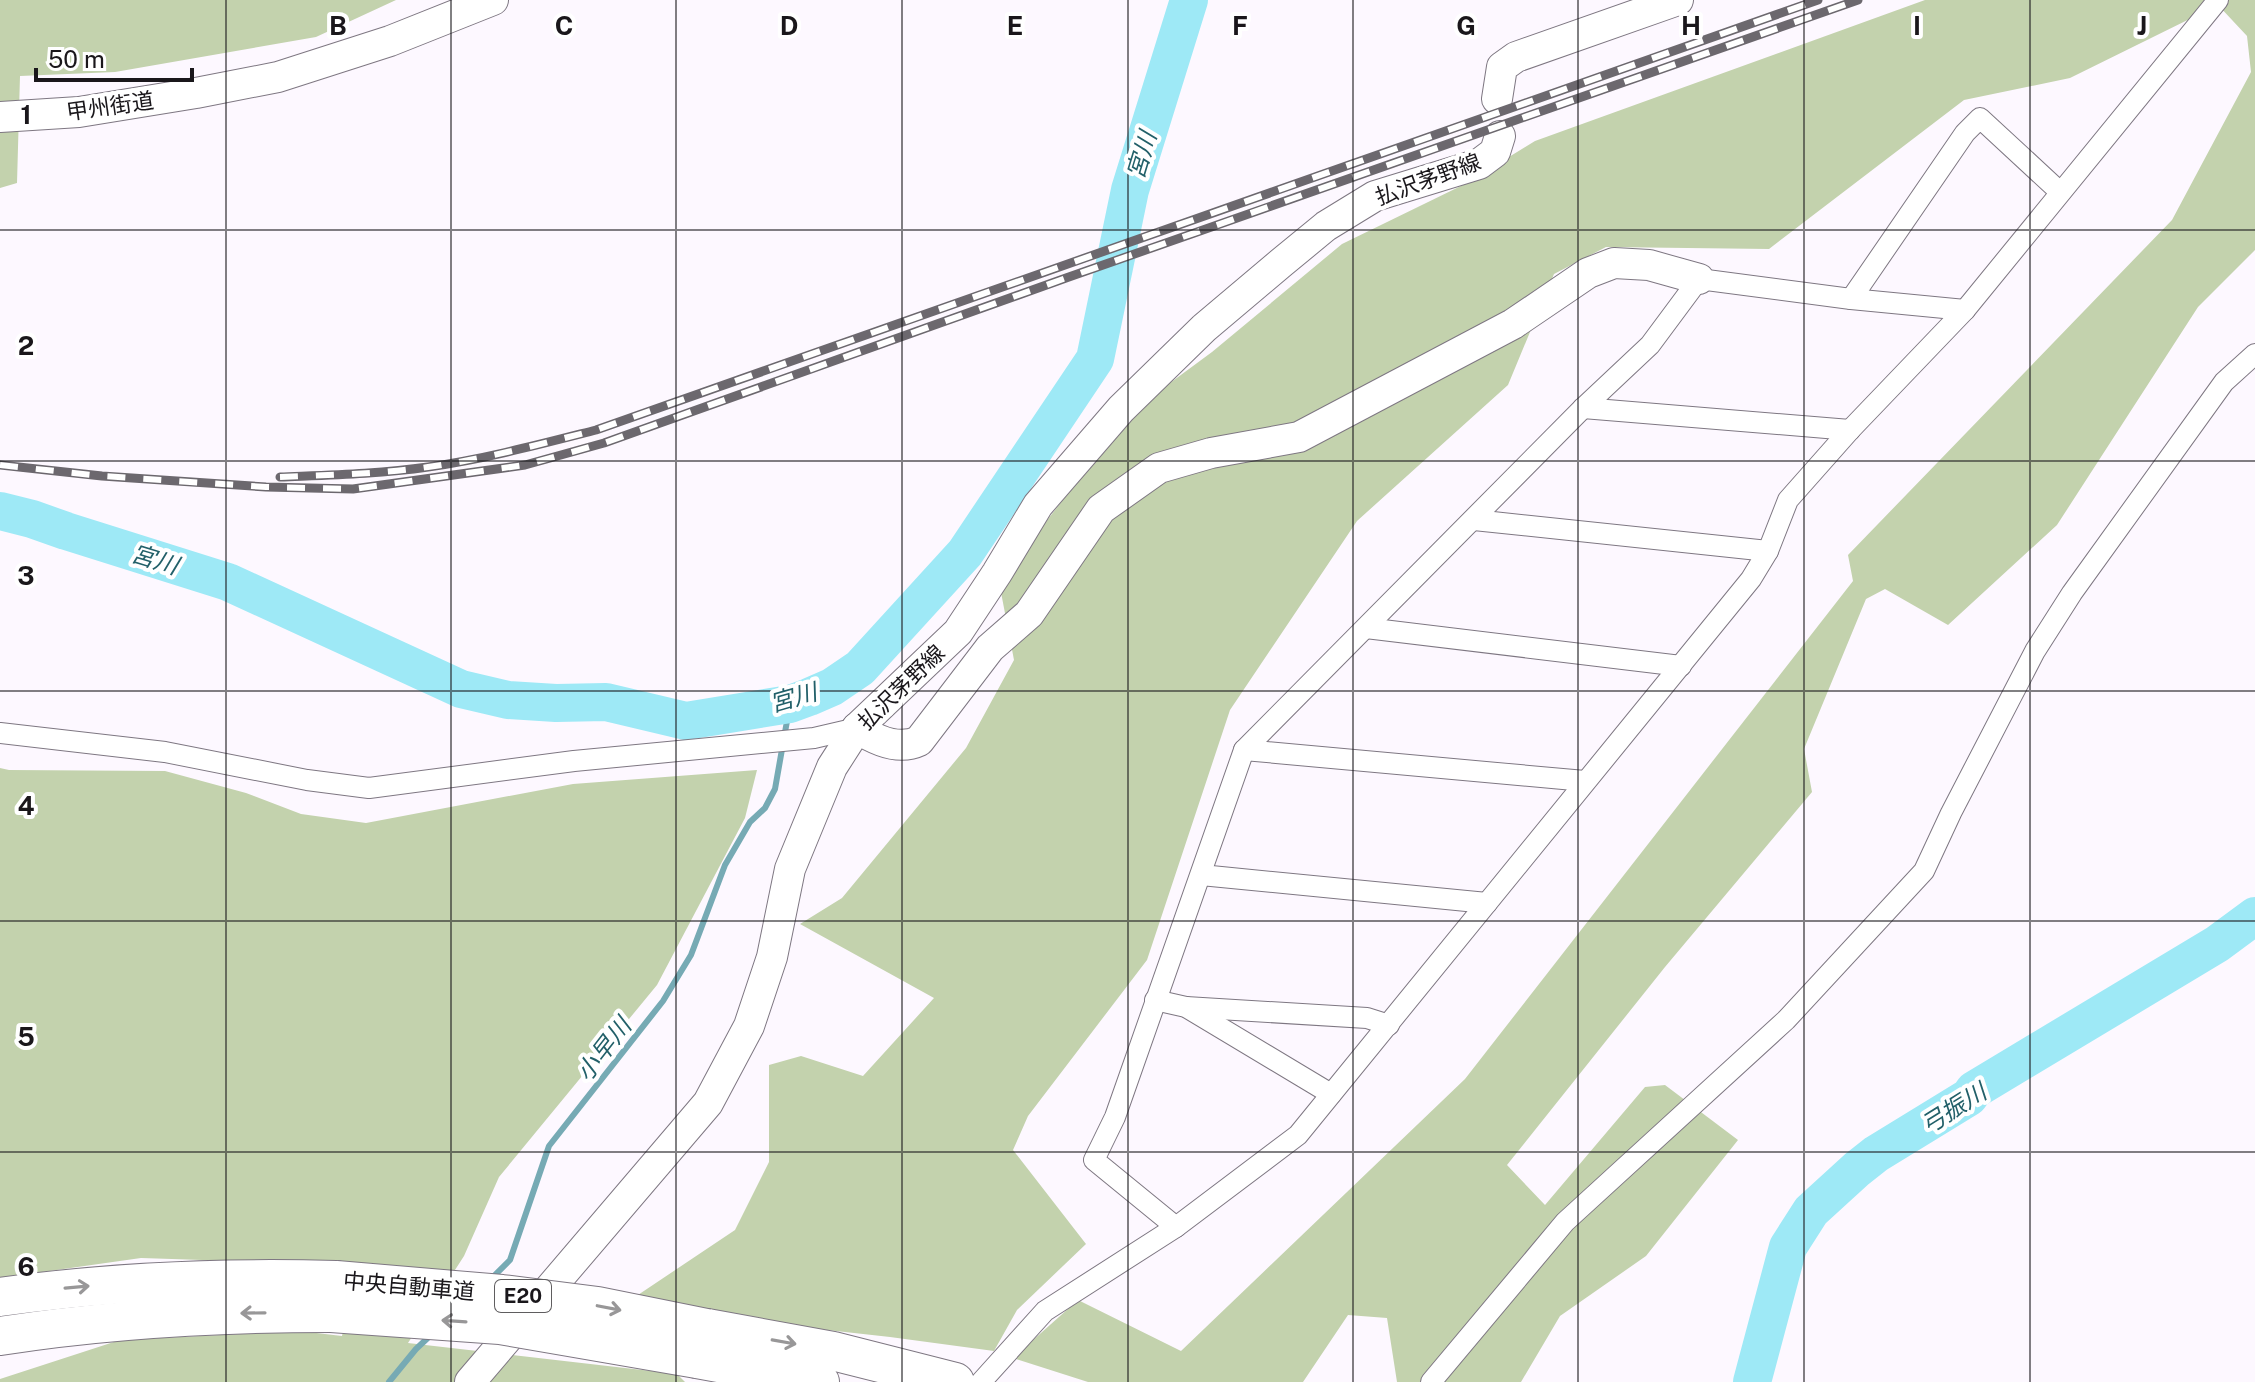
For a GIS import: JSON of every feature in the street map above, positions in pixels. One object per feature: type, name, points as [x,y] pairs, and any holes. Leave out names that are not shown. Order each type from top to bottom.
[{"type":"highway","name":"中央自動車道","points":[[0,1297],[52,1289],[151,1281],[243,1278],[500,1325],[702,1344],[833,1351],[955,1382]]},
{"type":"highway","name":"中央自動車道","points":[[0,1336],[151,1319],[243,1313],[334,1296]]},
{"type":"highway","name":"中央自動車道","points":[[702,1344],[820,1382]]},
{"type":"main road","name":"甲州街道","points":[[0,117],[79,112],[278,77],[390,41],[493,0]]},
{"type":"main road","points":[[1497,99],[1502,67],[1516,57],[1678,0]]},
{"type":"main road","name":"払沢茅野線","points":[[470,1382],[708,1103],[749,1026],[772,957],[790,869],[832,767],[857,728],[958,632],[1038,505],[1121,409],[1204,328],[1326,226],[1375,196],[1479,164],[1495,152],[1500,136]]},
{"type":"main road","points":[[857,728],[875,740],[908,746],[919,741],[990,648],[1029,614],[1101,509],[1159,468],[1211,453],[1299,437],[1513,324],[1588,273],[1614,263],[1649,265],[1699,279]]},
{"type":"street","points":[[981,1382],[1045,1311],[1176,1227],[1298,1135],[1751,579],[1768,551],[1788,500],[1965,310],[2218,0]]},
{"type":"street","points":[[1851,299],[1965,133],[1980,118],[2060,192]]},
{"type":"street","points":[[1176,1227],[1094,1160],[1115,1117],[1244,750],[1583,408],[1650,345],[1699,279],[1965,310]]},
{"type":"street","points":[[1431,1382],[1565,1222],[1786,1020],[1924,871],[2035,651],[2072,593],[2224,382],[2255,354]]},
{"type":"street","points":[[1583,408],[1850,430]]},
{"type":"street","points":[[1474,520],[1768,551]]},
{"type":"street","points":[[1366,628],[1681,666]]},
{"type":"street","points":[[0,733],[165,752],[307,780],[369,788],[574,761],[745,742],[814,738],[857,728]]},
{"type":"street","points":[[1244,750],[1585,781]]},
{"type":"street","points":[[1201,875],[1487,903]]},
{"type":"street","points":[[1155,1000],[1186,1007],[1367,1018],[1389,1025]]},
{"type":"street","points":[[1186,1007],[1331,1094]]},
{"type":"green space","points":[[0,0],[396,0],[316,37],[115,72],[20,76],[17,183],[0,188]]},
{"type":"green space","points":[[1925,0],[2255,0],[2255,250],[2198,307],[2057,525],[1948,625],[1885,589],[1866,599],[1804,749],[1812,792],[1665,967],[1507,1165],[1545,1205],[1645,1087],[1665,1085],[1738,1140],[1646,1256],[1560,1316],[1521,1382],[1397,1382],[1387,1318],[1348,1315],[1303,1382],[1088,1382],[1013,1358],[1078,1300],[1181,1351],[1465,1079],[1853,581],[1848,555],[2172,220],[2251,72],[2247,36],[2218,5],[2070,78],[1964,100],[1769,249],[1606,247],[1554,274],[1508,385],[1357,521],[1230,710],[1147,960],[1028,1116],[1013,1150],[1086,1244],[1017,1310],[994,1351],[620,1307],[735,1230],[769,1162],[769,1065],[801,1056],[863,1076],[934,998],[800,924],[842,898],[966,748],[1014,660],[999,582],[1132,411],[1212,352],[1342,244],[1465,184],[1535,141]]},
{"type":"green space","points":[[0,768],[165,771],[246,793],[301,814],[366,823],[573,784],[757,770],[745,818],[657,985],[499,1177],[464,1256],[408,1343],[677,1374],[685,1382],[0,1382],[0,1379],[120,1340],[299,1331],[342,1336],[356,1265],[141,1258],[0,1278]]},
{"type":"waterway","name":"宮川","points":[[0,511],[228,582],[461,689],[508,700],[606,702],[686,721],[790,704],[809,697],[832,687],[860,668],[965,553],[1095,359],[1130,190],[1189,0]]},
{"type":"waterway","name":"小早川","points":[[490,1280],[510,1260],[549,1146],[663,1001],[691,955],[725,865],[750,822],[765,808],[775,789],[790,704]]},
{"type":"waterway","name":"弓振川","points":[[1752,1382],[1788,1247],[1811,1211],[1876,1154],[1969,1097],[1974,1090],[2217,944],[2255,916]]},
{"type":"waterway","name":"小早川","points":[[389,1382],[432,1334]]},
{"type":"railway","points":[[280,477],[428,467],[596,430],[1818,0]]},
{"type":"railway","points":[[0,465],[102,476],[266,487],[353,489],[525,465],[604,443],[1858,0]]}]
